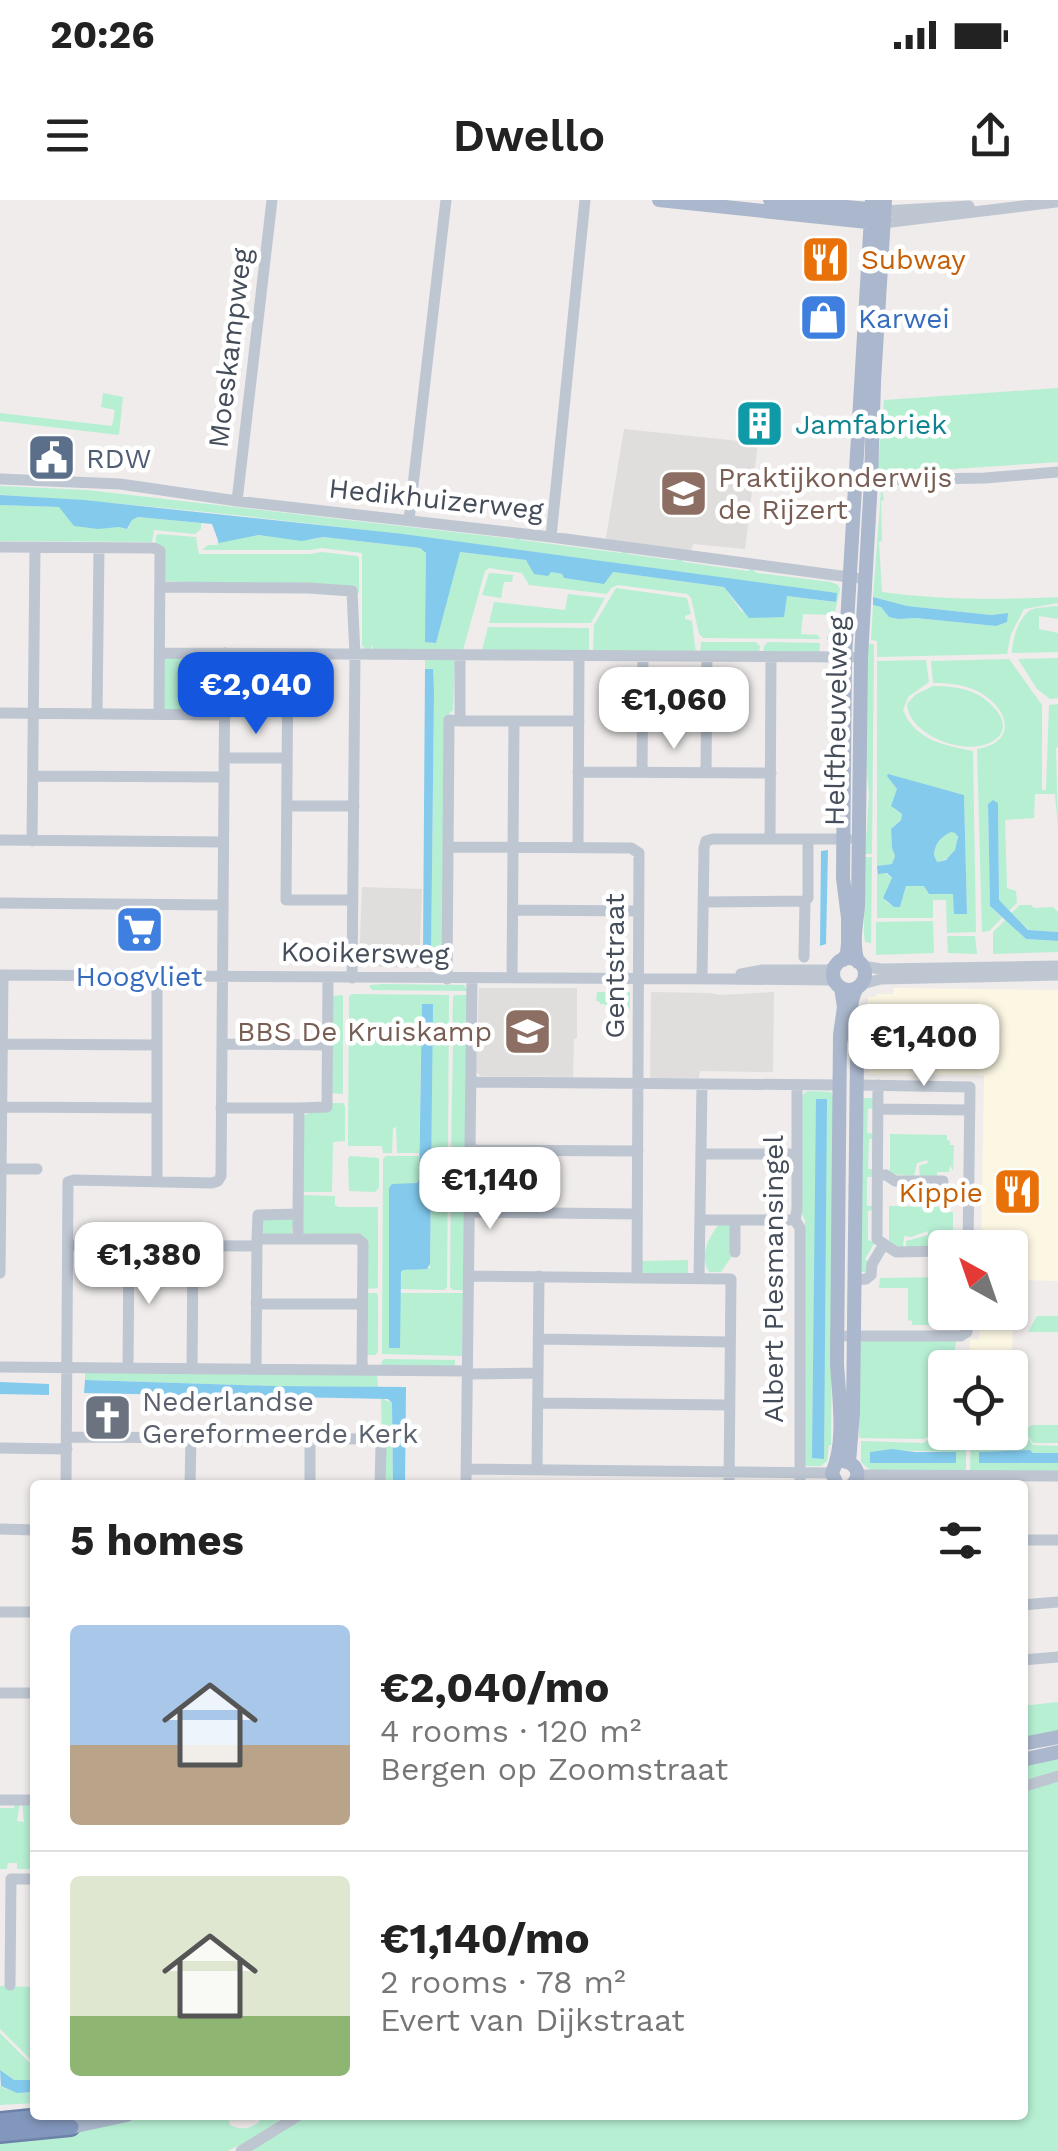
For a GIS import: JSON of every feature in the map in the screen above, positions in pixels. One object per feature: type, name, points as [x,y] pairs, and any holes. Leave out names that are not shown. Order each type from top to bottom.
[{"type":"highway","points":[[0,2110],[30,2113]]},
{"type":"highway","points":[[0,2121],[65,2121]]},
{"type":"highway","points":[[0,2134],[65,2121]]},
{"type":"main road","points":[[669,200],[877,212]]},
{"type":"main road","points":[[770,200],[877,212]]},
{"type":"main road","name":"Helftheuvelweg","points":[[857,578],[871,480],[877,212]]},
{"type":"main road","name":"Helftheuvelweg","points":[[850,963],[843,878],[851,840],[857,578],[854,487],[877,212]]},
{"type":"main road","points":[[842,1477],[853,1413],[846,1336],[840,1035],[849,986],[865,973],[850,963],[834,977],[849,986],[852,996],[857,1055],[855,1280],[846,1336]]},
{"type":"main road","points":[[840,1085],[857,1085]]},
{"type":"main road","points":[[1028,1743],[1058,1737]]},
{"type":"main road","points":[[1028,1759],[1058,1752]]},
{"type":"street","name":"Moeskampweg","points":[[237,501],[272,200]]},
{"type":"street","points":[[409,520],[446,200]]},
{"type":"street","points":[[551,537],[585,200]]},
{"type":"street","points":[[877,212],[1057,202]]},
{"type":"street","points":[[854,487],[871,480],[1058,472]]},
{"type":"street","name":"Hedikhuizerweg","points":[[0,478],[120,484],[857,578]]},
{"type":"street","points":[[0,547],[158,548],[159,714]]},
{"type":"street","points":[[32,840],[35,547]]},
{"type":"street","points":[[97,714],[98,548]]},
{"type":"street","points":[[161,587],[347,589],[353,595],[352,978]]},
{"type":"street","points":[[160,652],[853,657]]},
{"type":"street","points":[[66,1480],[70,1181],[212,1183],[220,1176],[225,653]]},
{"type":"street","points":[[288,654],[286,900],[353,900]]},
{"type":"street","points":[[460,656],[460,720]]},
{"type":"street","points":[[448,846],[578,847],[579,656]]},
{"type":"street","points":[[642,772],[643,656]]},
{"type":"street","points":[[706,773],[707,656]]},
{"type":"street","points":[[770,839],[772,657]]},
{"type":"street","points":[[0,713],[224,715]]},
{"type":"street","points":[[446,979],[449,720],[578,721]]},
{"type":"street","points":[[512,978],[514,721]]},
{"type":"street","points":[[224,758],[287,758]]},
{"type":"street","points":[[578,772],[770,773]]},
{"type":"street","points":[[33,776],[224,778]]},
{"type":"street","points":[[287,806],[354,806]]},
{"type":"street","points":[[702,979],[706,842],[713,838],[851,840]]},
{"type":"street","points":[[804,957],[808,839]]},
{"type":"street","points":[[0,840],[223,842]]},
{"type":"street","name":"Gentstraat","points":[[578,847],[632,848],[640,856],[637,1278]]},
{"type":"street","points":[[703,902],[805,901]]},
{"type":"street","points":[[0,903],[222,904]]},
{"type":"street","points":[[513,910],[639,911]]},
{"type":"street","name":"Kooikersweg","points":[[725,979],[763,970],[828,970],[850,963],[881,969],[1058,966]]},
{"type":"street","points":[[0,1273],[2,975]]},
{"type":"street","name":"Kooikersweg","points":[[2,975],[828,980],[849,986],[881,978],[1058,975]]},
{"type":"street","points":[[157,1180],[158,975]]},
{"type":"street","points":[[221,1108],[327,1108],[328,978]]},
{"type":"street","points":[[466,1480],[472,979]]},
{"type":"street","points":[[2,1044],[157,1045]]},
{"type":"street","points":[[222,1044],[327,1045]]},
{"type":"street","points":[[471,1082],[840,1085]]},
{"type":"street","points":[[700,1278],[702,1084]]},
{"type":"street","name":"Albert Plesmansingel","points":[[797,1085],[795,1220],[800,1228],[800,1479]]},
{"type":"street","points":[[857,1085],[970,1087],[968,1230]]},
{"type":"street","points":[[878,1085],[877,1240],[896,1252],[928,1251]]},
{"type":"street","points":[[2,1106],[156,1108]]},
{"type":"street","points":[[298,1238],[299,1108]]},
{"type":"street","points":[[878,1109],[970,1110]]},
{"type":"street","points":[[470,1150],[638,1151]]},
{"type":"street","points":[[701,1154],[797,1154]]},
{"type":"street","points":[[1,1169],[37,1169]]},
{"type":"street","points":[[878,1174],[895,1181],[944,1181]]},
{"type":"street","points":[[469,1212],[637,1214]]},
{"type":"street","points":[[256,1369],[258,1214],[298,1214]]},
{"type":"street","points":[[700,1220],[795,1220]]},
{"type":"street","points":[[735,1220],[735,1252]]},
{"type":"street","points":[[68,1245],[193,1246],[298,1238],[361,1241],[362,1370]]},
{"type":"street","points":[[855,1280],[871,1276],[872,1264],[884,1244]]},
{"type":"street","points":[[128,1368],[129,1245]]},
{"type":"street","points":[[192,1369],[193,1246]]},
{"type":"street","points":[[469,1276],[730,1279],[729,1478]]},
{"type":"street","points":[[537,1470],[539,1276]]},
{"type":"street","points":[[256,1304],[362,1304]]},
{"type":"street","points":[[846,1336],[963,1336],[967,1330]]},
{"type":"street","points":[[538,1339],[730,1342]]},
{"type":"street","points":[[0,1367],[538,1373]]},
{"type":"street","points":[[538,1403],[729,1405]]},
{"type":"street","points":[[190,1438],[190,1480]]},
{"type":"street","points":[[0,1448],[190,1438],[373,1439],[381,1447],[380,1480]]},
{"type":"street","points":[[310,1439],[310,1480]]},
{"type":"street","points":[[467,1469],[800,1479],[1058,1476]]},
{"type":"street","points":[[0,1530],[30,1530]]},
{"type":"street","points":[[1028,1540],[1058,1540]]},
{"type":"street","points":[[1028,1604],[1058,1602]]},
{"type":"street","points":[[0,1612],[30,1612]]},
{"type":"street","points":[[1028,1659],[1058,1656]]},
{"type":"street","points":[[0,1693],[30,1693]]},
{"type":"street","points":[[1028,1785],[1058,1776]]},
{"type":"street","points":[[0,1800],[30,1800]]},
{"type":"street","points":[[10,1985],[11,1879],[30,1879]]},
{"type":"street","points":[[240,2151],[291,2120]]},
{"type":"shaded area","name":"Praktijkonderwijs de Rijzert","points":[[624,429],[758,443],[745,549],[693,544],[690,555],[605,544]]},
{"type":"shaded area","points":[[362,887],[422,889],[419,968],[359,966]]},
{"type":"shaded area","name":"BBS De Kruiskamp","points":[[479,988],[577,988],[573,1077],[481,1076],[476,1072]]},
{"type":"shaded area","points":[[894,988],[1058,990],[1058,1281],[1028,1280],[1028,1230],[981,1230],[984,1075],[868,1074],[868,997],[893,994]]},
{"type":"shaded area","points":[[651,992],[774,992],[773,1072],[700,1071],[699,1078],[650,1078]]},
{"type":"shaded area","points":[[979,1330],[1012,1330],[1012,1350],[970,1350],[970,1339],[979,1340]]},
{"type":"green space","points":[[1058,388],[1058,462],[877,474],[884,400]]},
{"type":"green space","points":[[103,393],[123,397],[119,435],[0,421],[0,413],[112,426],[115,410],[101,407]]},
{"type":"green space","points":[[0,486],[87,490],[514,539],[517,535],[521,540],[625,551],[748,571],[751,568],[757,573],[831,582],[840,589],[833,640],[827,640],[831,615],[803,614],[801,634],[818,635],[820,639],[703,638],[687,594],[618,585],[607,594],[529,585],[522,573],[489,568],[463,650],[373,649],[372,644],[371,649],[365,649],[362,553],[322,548],[202,550],[220,541],[263,535],[420,548],[426,553],[426,642],[436,642],[459,552],[526,560],[564,578],[604,583],[613,572],[724,587],[742,612],[786,596],[835,602],[836,593],[314,524],[0,495]]},
{"type":"green space","points":[[881,491],[882,592],[970,599],[1058,597],[1058,603],[1024,609],[1011,634],[1007,654],[877,657],[877,641],[871,640],[873,605],[898,619],[996,626],[1007,613],[991,615],[907,606],[873,597]]},
{"type":"green space","points":[[0,505],[59,507],[88,528],[128,529],[138,517],[201,523],[201,529],[195,534],[154,530],[152,542],[0,541]]},
{"type":"green space","points":[[158,534],[196,537],[199,554],[322,552],[357,556],[359,593],[165,581],[156,546]]},
{"type":"green space","points":[[489,573],[513,575],[512,582],[504,582],[501,598],[482,595]]},
{"type":"green space","points":[[616,588],[687,598],[691,614],[685,619],[692,621],[696,654],[593,653],[594,625]]},
{"type":"green space","points":[[568,594],[605,598],[591,623],[489,623],[494,602],[565,610]]},
{"type":"green space","points":[[1058,606],[1058,619],[1039,616],[1039,629],[1058,633],[1058,652],[1012,653],[1024,616],[1036,608]]},
{"type":"green space","points":[[488,627],[589,628],[589,653],[482,650]]},
{"type":"green space","points":[[701,642],[756,642],[759,655],[700,654]]},
{"type":"green space","points":[[768,642],[820,643],[819,655],[763,655]]},
{"type":"green space","points":[[867,644],[874,644],[872,854],[865,854],[869,794]]},
{"type":"green space","points":[[164,657],[218,659],[219,708],[163,710]]},
{"type":"green space","points":[[1058,658],[1058,698],[1050,699],[1037,689],[1018,659]]},
{"type":"green space","points":[[425,659],[455,660],[453,710],[445,718],[442,962],[440,966],[423,967],[424,959],[431,958],[434,692],[432,669],[425,669]]},
{"type":"green space","points":[[1009,659],[1042,705],[1042,790],[1046,790],[1049,705],[1058,704],[1058,830],[1055,794],[1035,794],[1034,818],[1005,820],[1007,888],[1016,891],[1017,903],[1009,911],[999,901],[998,803],[988,804],[990,906],[1002,918],[989,931],[982,932],[977,749],[999,740],[1005,725],[998,708],[981,693],[958,685],[933,683],[931,661]]},
{"type":"green space","points":[[926,660],[929,682],[908,697],[903,710],[923,735],[973,751],[976,932],[947,933],[946,900],[933,900],[933,918],[877,918],[877,661]],"holes":[[[888,775],[964,795],[967,914],[953,893],[929,894],[925,886],[906,886],[900,907],[885,901],[892,879],[878,866],[892,864],[895,856],[891,829],[902,814],[893,808],[897,789]]]},
{"type":"green space","points":[[933,686],[963,689],[985,700],[1001,719],[1001,733],[985,745],[972,747],[929,735],[910,716],[907,704]]},
{"type":"green space","points":[[950,832],[957,836],[956,849],[949,858],[937,862],[937,844]]},
{"type":"green space","points":[[865,857],[872,857],[871,943],[865,942],[864,934]]},
{"type":"green space","points":[[1020,905],[1053,907],[1058,912],[1058,932],[1029,930],[1011,913]]},
{"type":"green space","points":[[1005,920],[1026,939],[1058,941],[1058,952],[993,954],[993,932]]},
{"type":"green space","points":[[933,921],[934,953],[876,955],[876,922]]},
{"type":"green space","points":[[947,936],[975,936],[977,954],[948,953]]},
{"type":"green space","points":[[383,984],[464,985],[468,991],[370,988]]},
{"type":"green space","points":[[597,992],[630,992],[630,1009],[600,1004],[596,1001]]},
{"type":"green space","points":[[352,994],[449,996],[448,1151],[431,1153],[432,1004],[422,1005],[419,1153],[397,1153],[396,1127],[392,1153],[383,1153],[382,1146],[348,1146]]},
{"type":"green space","points":[[343,995],[343,1094],[330,1093],[331,996]]},
{"type":"green space","points":[[455,995],[468,995],[466,1041],[452,1041]]},
{"type":"green space","points":[[453,1043],[466,1043],[466,1153],[451,1151]]},
{"type":"green space","points":[[808,1091],[831,1092],[834,1098],[831,1445],[827,1461],[821,1466],[804,1466],[802,1462],[805,1221],[800,1209],[801,1096]]},
{"type":"green space","points":[[862,1098],[874,1098],[874,1108],[868,1109],[867,1133],[875,1134],[875,1139],[869,1139],[868,1169],[875,1169],[874,1177],[867,1177],[867,1206],[874,1206],[874,1210],[868,1211],[868,1240],[875,1242],[865,1259],[868,1272],[860,1272]]},
{"type":"green space","points":[[331,1103],[345,1106],[345,1141],[333,1142],[332,1192],[302,1192],[303,1116]]},
{"type":"green space","points":[[890,1134],[947,1135],[950,1145],[954,1145],[953,1171],[950,1165],[949,1172],[920,1176],[919,1166],[927,1160],[917,1163],[914,1176],[890,1174]]},
{"type":"green space","points":[[350,1156],[379,1158],[379,1188],[375,1192],[349,1191]]},
{"type":"green space","points":[[386,1156],[419,1156],[419,1182],[389,1188],[389,1347],[400,1347],[400,1293],[463,1293],[462,1356],[382,1354]]},
{"type":"green space","points":[[431,1157],[446,1157],[448,1161],[447,1287],[400,1289],[402,1270],[430,1268]]},
{"type":"green space","points":[[466,1157],[465,1290],[450,1287],[451,1160]]},
{"type":"green space","points":[[302,1195],[335,1196],[338,1207],[378,1207],[378,1288],[366,1289],[367,1243],[303,1233]]},
{"type":"green space","points":[[889,1206],[946,1207],[946,1212],[953,1212],[953,1230],[928,1230],[904,1236],[903,1247],[889,1242]]},
{"type":"green space","points":[[291,1218],[291,1235],[262,1232],[262,1220]]},
{"type":"green space","points":[[718,1225],[732,1225],[732,1256],[721,1272],[709,1272],[705,1254]]},
{"type":"green space","points":[[928,1235],[928,1247],[906,1247],[906,1241]]},
{"type":"green space","points":[[688,1260],[688,1274],[641,1274],[641,1261]]},
{"type":"green space","points":[[928,1277],[928,1325],[912,1325],[908,1320],[908,1288],[879,1288],[880,1278]]},
{"type":"green space","points":[[366,1293],[378,1295],[375,1355],[366,1355]]},
{"type":"green space","points":[[1037,1316],[1058,1316],[1058,1332],[1028,1332]]},
{"type":"green space","points":[[862,1340],[956,1340],[955,1350],[928,1350],[928,1437],[859,1438]]},
{"type":"green space","points":[[385,1359],[455,1360],[455,1367],[381,1367]]},
{"type":"green space","points":[[85,1371],[377,1375],[378,1387],[85,1380]]},
{"type":"green space","points":[[381,1398],[392,1403],[393,1480],[383,1480]]},
{"type":"green space","points":[[1058,1425],[1058,1443],[1033,1443],[1028,1428]]},
{"type":"green space","points":[[1028,1438],[1033,1445],[1058,1446],[1058,1453],[979,1452],[1021,1462],[1058,1463],[1058,1471],[970,1472],[971,1450],[1028,1450]]},
{"type":"green space","points":[[928,1440],[928,1450],[966,1450],[966,1472],[871,1471],[861,1462],[861,1441],[923,1443]],"holes":[[[871,1452],[955,1452],[956,1463],[871,1463]]]},
{"type":"green space","points":[[1058,1702],[1058,1731],[1028,1736],[1028,1705]]},
{"type":"green space","points":[[1058,1756],[1058,1770],[1028,1780],[1028,1765]]},
{"type":"green space","points":[[1058,1778],[1058,2151],[245,2151],[294,2120],[1028,2120],[1028,1788]]},
{"type":"green space","points":[[15,1802],[20,1802],[17,1821],[24,1822],[22,1802],[30,1802],[30,1869],[17,1869],[17,1863],[8,1863],[7,1869],[0,1869],[0,1808],[14,1808]]},
{"type":"green space","points":[[0,1986],[30,1987],[30,2059],[0,2029]]},
{"type":"green space","points":[[0,2033],[30,2063],[30,2080],[14,2080],[0,2070]]},
{"type":"green space","points":[[0,2086],[30,2092],[30,2103],[0,2105]]},
{"type":"green space","points":[[131,2120],[229,2120],[230,2125],[245,2128],[260,2120],[280,2120],[228,2151],[0,2151],[0,2142],[60,2136]]},
{"type":"water","points":[[0,495],[84,500],[403,534],[837,593],[836,602],[787,596],[784,617],[749,618],[724,587],[613,572],[604,584],[551,572],[548,576],[534,574],[526,560],[460,552],[436,643],[425,642],[426,553],[420,548],[323,537],[302,541],[259,535],[219,543],[212,524],[138,517],[127,529],[74,526],[59,507],[0,505]]},
{"type":"water","points":[[873,597],[907,606],[991,615],[1008,613],[1007,622],[996,626],[898,619],[873,605]]},
{"type":"water","points":[[425,669],[433,669],[434,692],[431,959],[424,959],[423,952]]},
{"type":"water","points":[[887,776],[964,795],[967,914],[954,914],[953,894],[929,894],[924,886],[906,886],[900,907],[883,898],[892,878],[887,873],[878,874],[877,866],[892,864],[895,856],[891,829],[902,814],[891,806],[897,789]],"holes":[[[955,833],[955,850],[946,860],[937,862],[934,855],[939,841]]]},
{"type":"water","points":[[993,800],[998,803],[999,900],[1028,930],[1058,932],[1058,941],[1026,939],[990,906],[988,804]]},
{"type":"water","points":[[828,850],[826,944],[820,946],[821,851]]},
{"type":"water","points":[[422,1004],[433,1004],[430,1264],[427,1269],[401,1272],[400,1348],[389,1348],[389,1188],[392,1184],[419,1180]]},
{"type":"water","points":[[816,1099],[827,1099],[824,1459],[812,1458]]},
{"type":"water","points":[[85,1380],[406,1387],[405,1480],[393,1480],[392,1403],[388,1399],[84,1393]]},
{"type":"water","points":[[0,1382],[49,1384],[49,1395],[0,1394]]},
{"type":"water","points":[[870,1452],[956,1452],[956,1463],[870,1463]]},
{"type":"water","points":[[979,1452],[1058,1453],[1058,1463],[979,1463]]},
{"type":"water","points":[[0,2070],[14,2080],[30,2080],[30,2092],[17,2093],[1,2086]]},
{"type":"place","name":"Subway","points":[[826,259]]},
{"type":"place","name":"Karwei","points":[[823,318]]},
{"type":"place","name":"Jamfabriek","points":[[760,424]]},
{"type":"place","name":"RDW","points":[[51,458]]},
{"type":"place","name":"Praktijkonderwijs de Rijzert","points":[[683,493]]},
{"type":"place","name":"Hoogvliet","points":[[139,929]]},
{"type":"place","name":"BBS De Kruiskamp","points":[[527,1031]]},
{"type":"place","name":"Kippie","points":[[1018,1192]]},
{"type":"place","name":"Nederlandse Gereformeerde Kerk","points":[[107,1417]]}]
